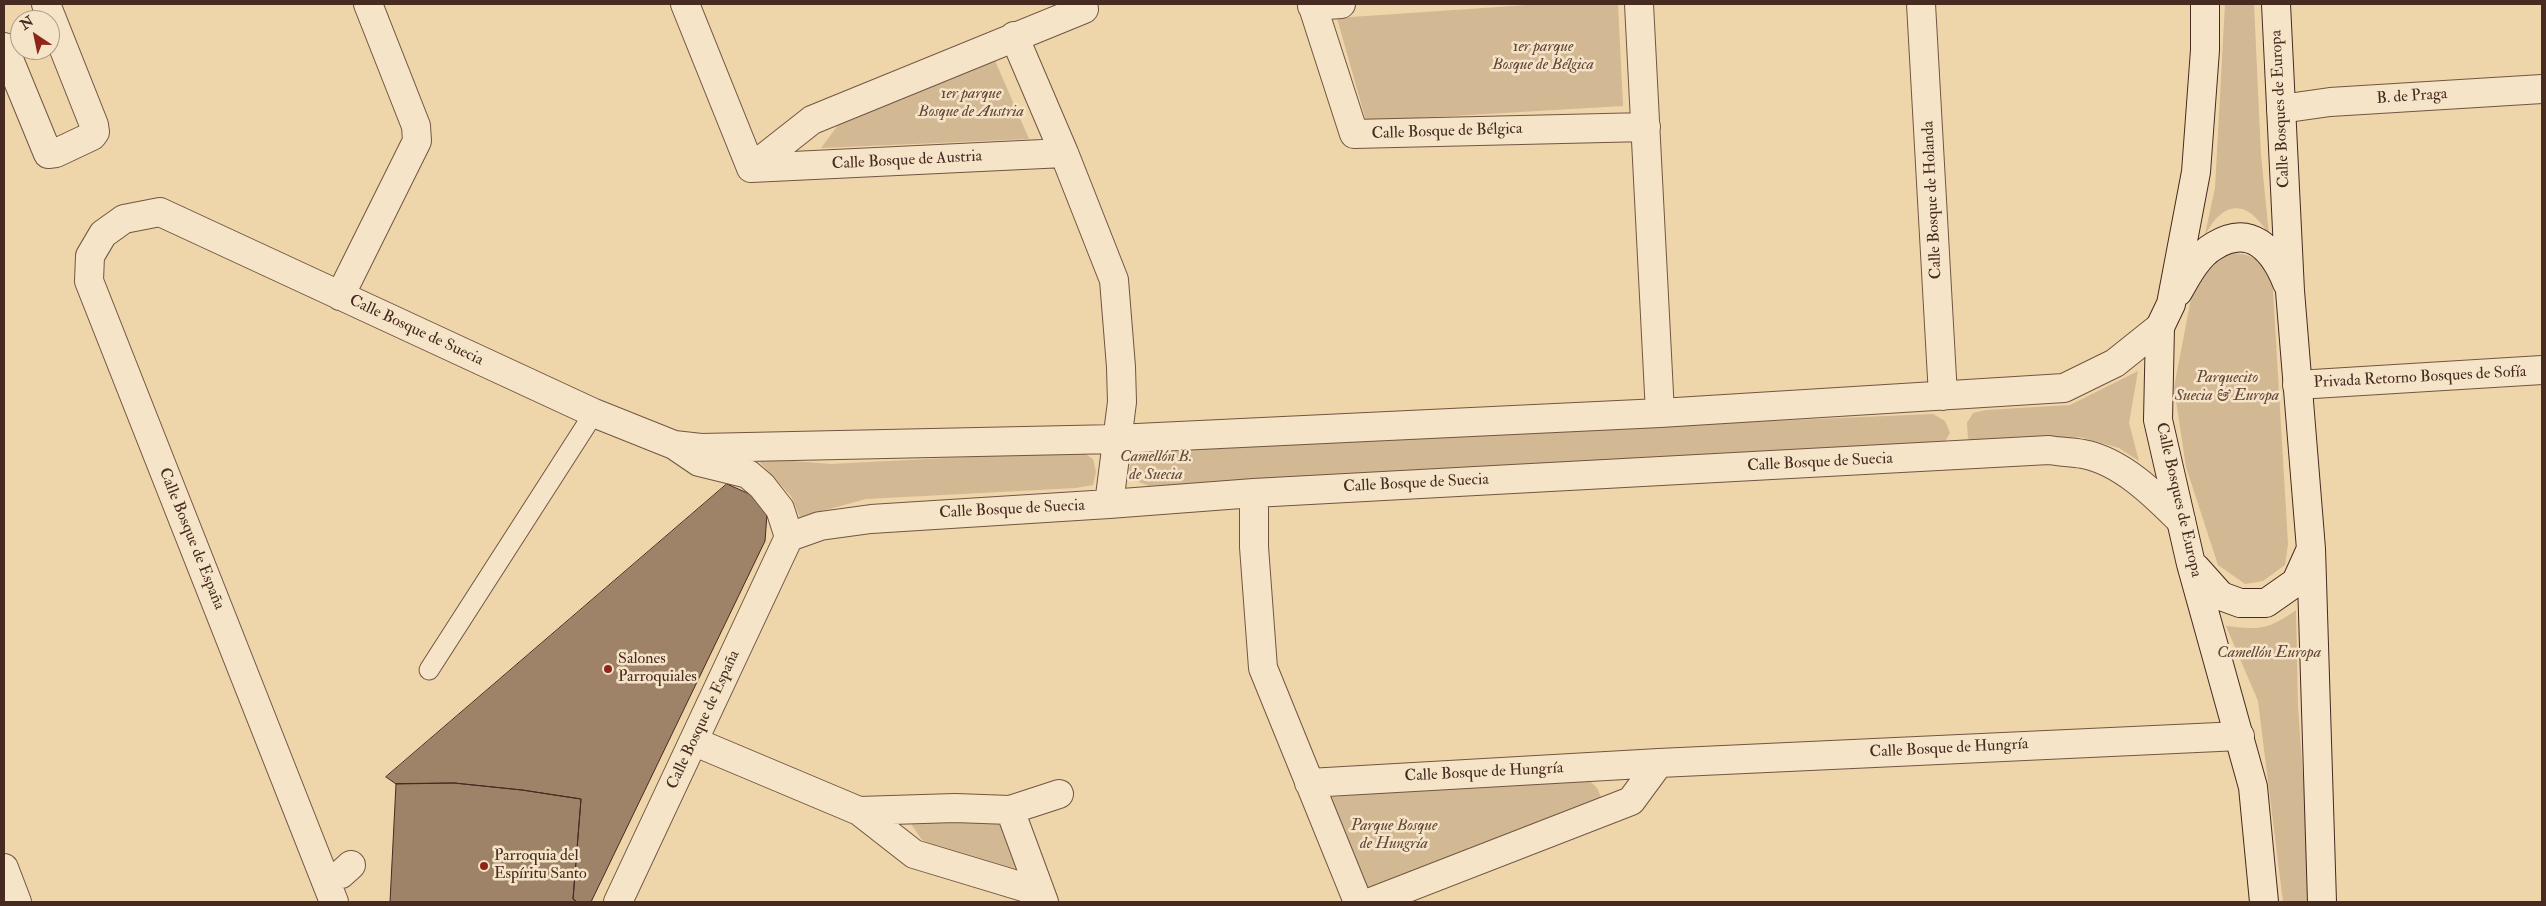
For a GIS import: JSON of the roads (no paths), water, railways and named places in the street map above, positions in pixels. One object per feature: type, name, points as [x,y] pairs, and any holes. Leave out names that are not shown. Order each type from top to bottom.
[{"type":"street","points":[[4,47],[48,154],[56,153],[92,136],[95,132],[94,125],[46,4]]},
{"type":"street","points":[[340,296],[417,141],[416,126],[368,4]]},
{"type":"street","points":[[685,4],[751,168],[812,120],[1014,36],[1084,10]]},
{"type":"street","name":"Calle Bosque de Bélgica","points":[[1341,4],[1312,5],[1354,134],[1646,127]]},
{"type":"street","points":[[1639,4],[1660,412]]},
{"type":"street","name":"Calle Bosque de Holanda","points":[[1921,4],[1943,396]]},
{"type":"street","name":"Calle Bosques de Europa","points":[[2205,4],[2205,50],[2196,172],[2166,316],[2158,420],[2191,564],[2253,786],[2264,902]]},
{"type":"street","name":"Calle Bosques de Europa","points":[[2276,4],[2290,291],[2311,549],[2322,902]]},
{"type":"street","points":[[1014,36],[1064,154],[1114,280],[1122,402],[1109,504]]},
{"type":"street","name":"B. de Praga","points":[[2281,109],[2330,102],[2542,89]]},
{"type":"street","name":"Calle Bosque de Austria","points":[[751,168],[1064,154]]},
{"type":"street","name":"Calle Bosque de Suecia","points":[[160,212],[594,413],[674,445],[699,462],[748,474],[762,486],[780,508],[789,537],[820,526],[871,519],[1254,493],[2049,450],[2085,454],[2122,470],[2154,494],[2181,521]]},
{"type":"street","name":"Calle Bosque de España","points":[[160,212],[124,219],[103,234],[90,256],[88,281],[334,902]]},
{"type":"street","points":[[2166,316],[2193,267],[2213,246],[2235,237],[2252,239],[2268,250],[2281,268],[2290,291]]},
{"type":"street","name":"Calle Bosque de Suecia","points":[[674,445],[711,448],[1116,439],[1660,412],[2064,388],[2115,363],[2166,316]]},
{"type":"street","name":"Privada Retorno Bosques de Sofía","points":[[2297,385],[2542,370]]},
{"type":"street","points":[[1254,493],[1254,547],[1263,668],[1358,902]]},
{"type":"street","name":"Calle Bosque de España","points":[[618,902],[695,742],[789,537]]},
{"type":"street","points":[[2191,564],[2221,596],[2240,603],[2266,603],[2296,582],[2311,549]]},
{"type":"street","name":"Calle Bosque de Hungría","points":[[1309,783],[1659,763],[2240,736]]},
{"type":"street","points":[[695,742],[859,812],[914,854],[1042,897]]},
{"type":"street","points":[[1371,902],[1630,801],[1659,763]]},
{"type":"street","points":[[859,812],[955,808],[1010,810],[1059,794]]},
{"type":"street","points":[[1010,810],[1042,897]]},
{"type":"street","points":[[4,868],[17,902]]},
{"type":"lane","points":[[429,670],[594,413]]},
{"type":"place","name":"Salones Parroquiales","points":[[608,669]]},
{"type":"place","name":"Parroquia del Espíritu Santo","points":[[484,866]]},
{"type":"park label","name":"1er parque Bosque de Bélgica","points":[[1543,57]]},
{"type":"park label","name":"1er parque Bosque de Austria","points":[[971,104]]},
{"type":"park label","name":"Parquecito Suecia & Europa","points":[[2227,388]]},
{"type":"park label","name":"Camellón B. de Suecia","points":[[1156,467]]},
{"type":"park label","name":"Camellón Europa","points":[[2269,654]]},
{"type":"park label","name":"Parque Bosque de Hungría","points":[[1394,836]]}]
